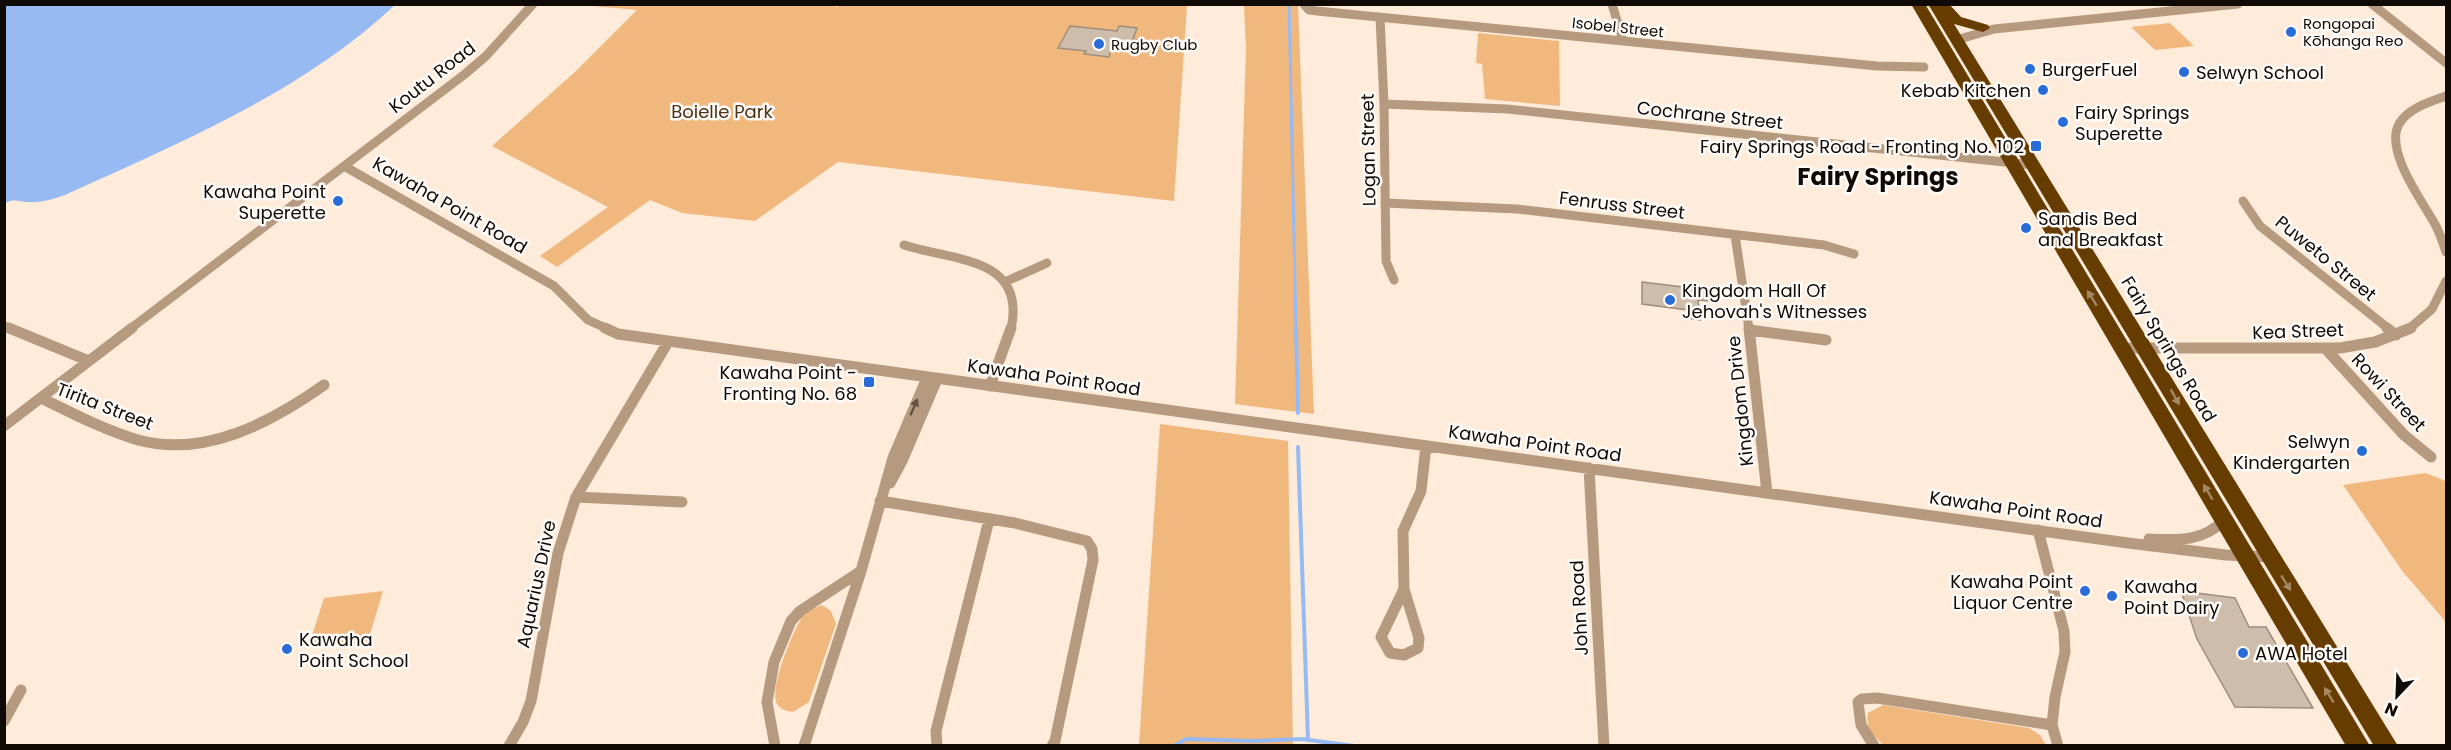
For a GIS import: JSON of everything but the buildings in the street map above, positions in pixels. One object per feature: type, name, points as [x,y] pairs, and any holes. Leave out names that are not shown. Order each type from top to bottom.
[{"type":"highway","points":[[1918,4],[2359,746]]},
{"type":"highway","points":[[1925,4],[1936,23],[1957,37],[1949,43],[1961,65],[1961,76]]},
{"type":"highway","name":"Fairy Springs Road","points":[[1935,4],[2145,347],[2200,443],[2387,746]]},
{"type":"highway","points":[[1942,4],[1946,12],[1956,20],[1989,29]]},
{"type":"street","name":"Koutu Road","points":[[344,166],[477,64],[532,4]]},
{"type":"street","points":[[1612,4],[1623,41]]},
{"type":"street","points":[[1957,37],[1989,29],[2238,4]]},
{"type":"street","points":[[2372,4],[2446,63]]},
{"type":"street","name":"Isobel Street","points":[[1306,7],[1380,17],[1877,66],[1924,67]]},
{"type":"street","name":"Logan Street","points":[[1380,17],[1384,104],[1386,261],[1394,280]]},
{"type":"street","points":[[2446,96],[2416,106],[2402,120],[2394,138],[2401,166],[2434,218],[2446,252]]},
{"type":"street","name":"Cochrane Street","points":[[1384,104],[1507,109],[2032,165]]},
{"type":"street","name":"Kawaha Point Road","points":[[4,426],[344,166],[554,286],[588,321],[618,334],[2128,543],[2246,557],[2270,557]]},
{"type":"street","name":"Puweto Street","points":[[2242,201],[2260,226],[2396,335]]},
{"type":"street","name":"Fenruss Street","points":[[1385,203],[1517,209],[1824,245],[1854,254]]},
{"type":"street","name":"Kingdom Drive","points":[[1735,235],[1749,330],[1767,493]]},
{"type":"street","points":[[904,245],[921,251],[963,258],[1007,281],[1016,308],[1013,326],[990,386]]},
{"type":"street","points":[[1007,281],[1047,263]]},
{"type":"street","name":"Kea Street","points":[[2122,348],[2351,346],[2396,335],[2422,321],[2434,308],[2446,281]]},
{"type":"street","points":[[4,326],[89,361]]},
{"type":"street","points":[[1749,330],[1826,340]]},
{"type":"street","name":"Aquarius Drive","points":[[509,746],[523,722],[531,701],[558,553],[576,497],[668,342]]},
{"type":"street","name":"Rowi Street","points":[[2325,348],[2404,435],[2432,457]]},
{"type":"street","points":[[804,746],[861,571],[880,501],[902,461],[932,378]]},
{"type":"street","name":"Tirita Street","points":[[41,398],[139,440],[183,444],[216,439],[248,429],[287,410],[324,386]]},
{"type":"street","points":[[1404,589],[1381,637],[1390,652],[1404,655],[1418,648],[1419,638],[1404,589],[1402,531],[1421,491],[1426,446]]},
{"type":"street","name":"John Road","points":[[1589,468],[1604,746]]},
{"type":"street","points":[[576,497],[682,502]]},
{"type":"street","points":[[880,501],[989,520],[1088,541],[1092,549],[1091,571],[1055,741],[1052,746]]},
{"type":"street","points":[[937,746],[936,731],[989,520]]},
{"type":"street","name":"Kawaha Point Road","points":[[2128,543],[2197,538],[2216,530],[2224,520]]},
{"type":"street","points":[[2038,530],[2064,632],[2065,652],[2055,697],[2052,725],[2058,746]]},
{"type":"street","points":[[775,746],[766,702],[774,662],[791,621],[800,611],[861,571]]},
{"type":"street","points":[[4,721],[21,690]]},
{"type":"street","points":[[1874,746],[1862,730],[1856,710],[1858,702],[1862,699],[1877,698],[2052,725]]},
{"type":"green space","name":"Boielle Park","points":[[827,4],[838,7],[840,4],[1187,5],[1174,201],[838,162],[755,221],[682,213],[650,200],[557,267],[540,256],[608,207],[492,146],[576,71],[637,10],[582,5]]},
{"type":"green space","points":[[1244,5],[1298,5],[1314,414],[1235,404],[1246,48]]},
{"type":"green space","points":[[2170,23],[2194,46],[2155,50],[2131,27]]},
{"type":"green space","points":[[1478,33],[1559,41],[1560,106],[1485,99],[1482,64],[1476,63]]},
{"type":"green space","points":[[1160,424],[1288,441],[1293,745],[1139,745]]},
{"type":"green space","points":[[2425,473],[2446,481],[2446,622],[2403,572],[2343,485]]},
{"type":"green space","points":[[383,591],[368,641],[308,648],[324,598]]},
{"type":"green space","points":[[822,605],[831,611],[836,624],[809,702],[793,712],[786,711],[777,704],[775,696],[779,672],[795,630],[805,612]]},
{"type":"green space","points":[[1883,705],[2029,728],[2040,735],[2046,745],[1883,745],[1871,731],[1867,718],[1868,713]]},
{"type":"water","points":[[5,4],[395,5],[359,36],[320,64],[280,90],[196,135],[65,195],[38,202],[14,200],[5,203]]},
{"type":"waterway","points":[[1289,4],[1296,329]]},
{"type":"waterway","points":[[1296,328],[1298,413]]},
{"type":"waterway","points":[[1298,447],[1308,740]]},
{"type":"waterway","points":[[1174,746],[1186,739],[1308,740]]},
{"type":"waterway","points":[[1308,740],[1354,746]]},
{"type":"place","name":"Rongopai Kōhanga Reo","points":[[2291,32]]},
{"type":"place","name":"Rugby Club","points":[[1099,44]]},
{"type":"place","name":"BurgerFuel","points":[[2030,69]]},
{"type":"place","name":"Selwyn School","points":[[2184,72]]},
{"type":"place","name":"Kebab Kitchen","points":[[2043,90]]},
{"type":"place","name":"Fairy Springs Superette","points":[[2063,122]]},
{"type":"place","name":"Fairy Springs Road - Fronting No. 102","points":[[2036,146]]},
{"type":"place","name":"Kawaha Point Superette","points":[[338,201]]},
{"type":"place","name":"Sandis Bed and Breakfast","points":[[2026,228]]},
{"type":"place","name":"Kingdom Hall Of Jehovah's Witnesses","points":[[1670,300]]},
{"type":"place","name":"Kawaha Point - Fronting No. 68","points":[[869,382]]},
{"type":"place","name":"Selwyn Kindergarten","points":[[2362,451]]},
{"type":"place","name":"Kawaha Point Liquor Centre","points":[[2085,591]]},
{"type":"place","name":"Kawaha Point Dairy","points":[[2112,596]]},
{"type":"place","name":"Kawaha Point School","points":[[287,649]]},
{"type":"place","name":"AWA Hotel","points":[[2243,653]]},
{"type":"district","name":"Fairy Springs","points":[[1878,176]]}]
